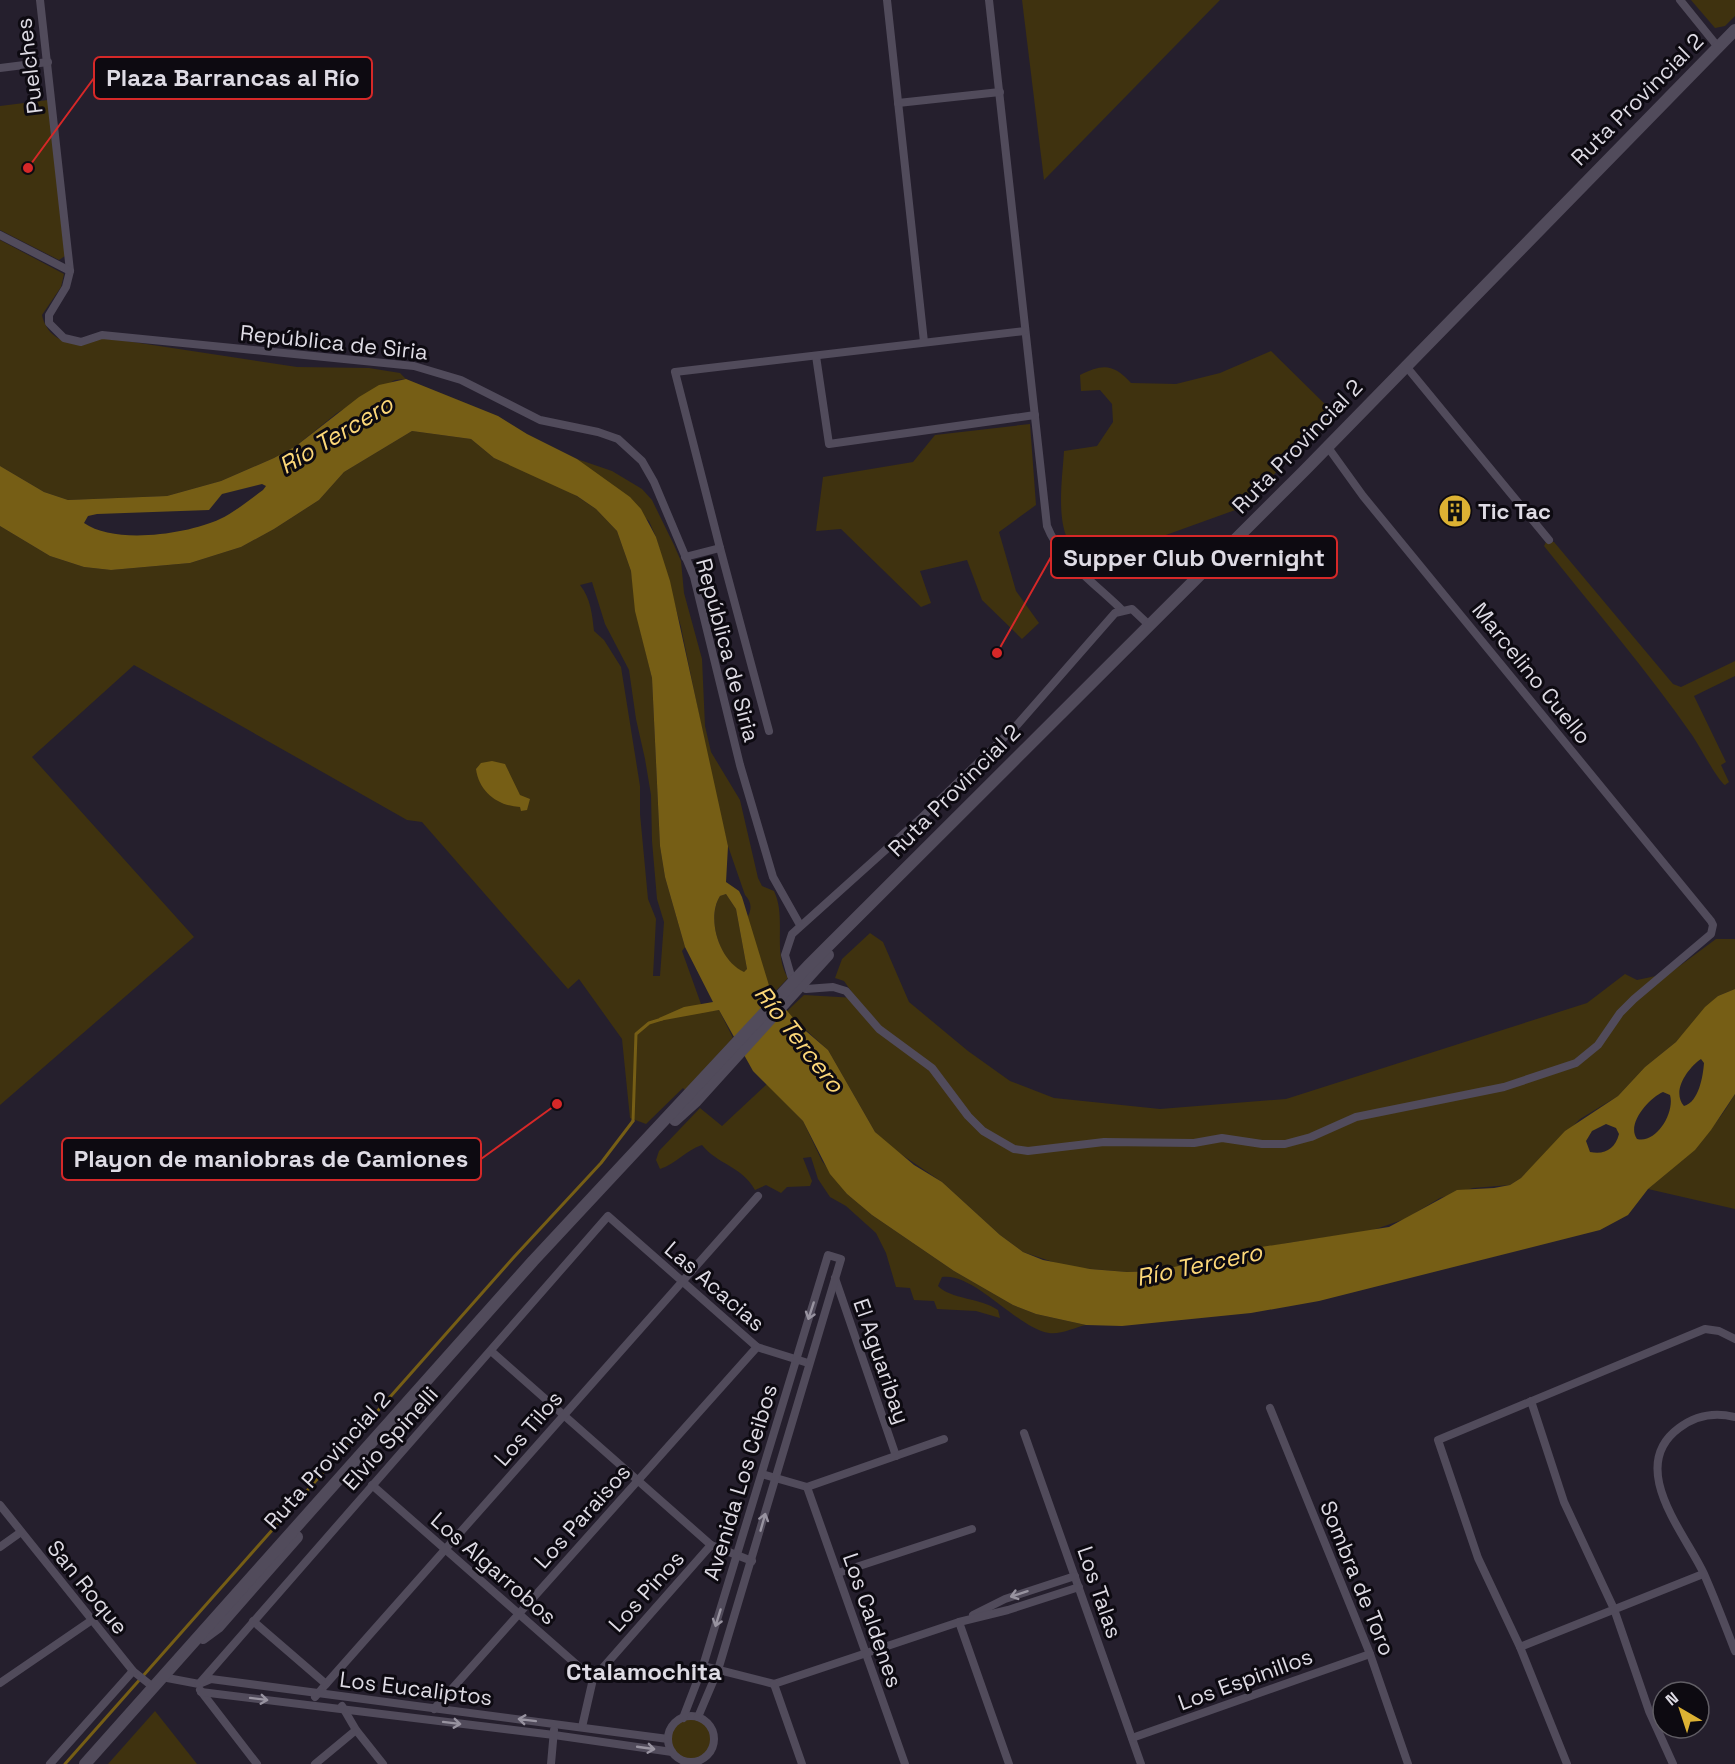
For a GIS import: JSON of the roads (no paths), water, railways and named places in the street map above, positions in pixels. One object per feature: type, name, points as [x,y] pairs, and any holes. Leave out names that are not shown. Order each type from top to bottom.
[{"type":"main road","name":"Ruta Provincial 2","points":[[85,1764],[379,1433],[602,1187],[692,1098],[860,914],[1328,447],[1405,365],[1735,30]]},
{"type":"street","name":"Puelches","points":[[40,0],[70,271]]},
{"type":"street","points":[[887,0],[924,342]]},
{"type":"street","points":[[989,0],[1047,526],[1052,539],[1122,610]]},
{"type":"street","points":[[1680,0],[1718,47]]},
{"type":"street","points":[[0,68],[48,62]]},
{"type":"street","points":[[898,103],[1000,92]]},
{"type":"street","points":[[0,235],[70,271]]},
{"type":"street","name":"República de Siria","points":[[70,271],[66,287],[49,315],[49,323],[64,338],[81,342],[102,334],[414,366],[461,380],[540,420],[587,429],[618,439],[642,461],[654,482],[694,577],[740,765],[773,877],[800,925]]},
{"type":"street","points":[[769,731],[675,372],[1025,331]]},
{"type":"street","points":[[816,356],[829,444],[1035,415]]},
{"type":"street","points":[[1405,365],[1549,540]]},
{"type":"street","name":"Marcelino Cuello","points":[[806,989],[833,987],[846,991],[879,1029],[932,1068],[968,1116],[983,1131],[1014,1149],[1041,1150],[1104,1142],[1194,1143],[1222,1138],[1262,1144],[1285,1144],[1311,1137],[1356,1117],[1504,1087],[1576,1063],[1599,1045],[1620,1013],[1634,999],[1711,934],[1713,925],[1711,921],[1363,496],[1328,447]]},
{"type":"street","points":[[685,557],[720,548]]},
{"type":"street","points":[[791,976],[785,963],[786,946],[800,925],[920,819],[1017,725],[1108,620],[1122,610],[1132,609],[1149,625]]},
{"type":"street","name":"Los Tilos","points":[[310,1706],[326,1684],[758,1196]]},
{"type":"street","name":"Las Acacias","points":[[608,1216],[757,1347],[795,1361],[808,1363]]},
{"type":"street","name":"Elvio Spinelli","points":[[200,1688],[254,1621],[608,1216]]},
{"type":"street","name":"Avenida Los Ceibos","points":[[683,1718],[703,1666],[828,1256],[841,1259],[718,1670],[698,1717]]},
{"type":"street","name":"El Aguaribay","points":[[835,1278],[896,1456]]},
{"type":"street","points":[[1567,1764],[1520,1647],[1478,1558],[1438,1440],[1706,1329],[1719,1331],[1735,1339]]},
{"type":"street","name":"Los Paraisos","points":[[434,1709],[757,1347]]},
{"type":"street","points":[[491,1351],[711,1545],[752,1561]]},
{"type":"street","points":[[1530,1401],[1564,1502],[1614,1609],[1649,1711],[1673,1764]]},
{"type":"street","name":"Sombra de Toro","points":[[1270,1408],[1370,1654],[1408,1764]]},
{"type":"street","points":[[1735,1417],[1712,1414],[1688,1421],[1667,1440],[1658,1464],[1659,1488],[1663,1500],[1703,1574],[1735,1651]]},
{"type":"street","name":"Los Talas","points":[[1024,1433],[1141,1764]]},
{"type":"street","points":[[762,1474],[807,1487],[944,1439]]},
{"type":"street","name":"Los Algarrobos","points":[[372,1485],[592,1679]]},
{"type":"street","name":"Los Caldenes","points":[[807,1487],[905,1764]]},
{"type":"street","name":"San Roque","points":[[0,1506],[133,1671],[153,1687]]},
{"type":"street","points":[[838,1573],[972,1529]]},
{"type":"street","points":[[0,1546],[21,1532]]},
{"type":"street","name":"Los Pinos","points":[[582,1727],[592,1679],[711,1545]]},
{"type":"street","points":[[1520,1647],[1703,1574]]},
{"type":"street","points":[[959,1622],[1005,1599],[1075,1576]]},
{"type":"street","points":[[703,1666],[774,1684],[959,1622],[1008,1610],[1078,1587]]},
{"type":"street","points":[[0,1683],[92,1620]]},
{"type":"street","points":[[254,1621],[326,1684]]},
{"type":"street","points":[[959,1622],[1009,1764]]},
{"type":"street","name":"Los Espinillos","points":[[1132,1738],[1370,1654]]},
{"type":"street","points":[[50,1764],[133,1671]]},
{"type":"street","name":"Los Eucaliptos","points":[[162,1677],[200,1688],[310,1706],[554,1735],[672,1752]]},
{"type":"street","name":"Los Eucaliptos","points":[[200,1688],[211,1679],[317,1695],[555,1723],[668,1739]]},
{"type":"street","points":[[774,1684],[802,1764]]},
{"type":"street","points":[[200,1688],[257,1764]]},
{"type":"street","points":[[335,1696],[356,1730],[383,1764]]},
{"type":"street","points":[[698,1717],[709,1724],[714,1736],[708,1755],[697,1763],[681,1762],[672,1752],[668,1739],[672,1726],[683,1718],[698,1717]]},
{"type":"street","points":[[550,1764],[555,1723]]},
{"type":"street","points":[[315,1764],[356,1730]]},
{"type":"water","name":"Río Tercero","points":[[406,379],[498,416],[527,434],[577,459],[630,497],[641,509],[656,537],[670,581],[728,846],[726,882],[739,891],[742,897],[771,992],[800,1026],[828,1050],[875,1132],[914,1165],[942,1182],[1000,1235],[1023,1252],[1043,1260],[1090,1269],[1127,1272],[1157,1271],[1255,1248],[1389,1227],[1457,1190],[1510,1185],[1521,1178],[1565,1131],[1618,1096],[1645,1067],[1676,1042],[1705,1007],[1718,996],[1735,989],[1735,1094],[1695,1150],[1648,1189],[1628,1215],[1600,1230],[1319,1301],[1251,1313],[1122,1326],[1086,1325],[1036,1314],[1013,1305],[954,1271],[872,1215],[847,1194],[830,1174],[803,1121],[753,1071],[719,1010],[659,1021],[659,1018],[684,1007],[713,1002],[685,947],[665,877],[660,846],[652,678],[635,611],[631,571],[617,531],[596,509],[577,496],[494,458],[471,439],[412,431],[344,472],[319,500],[274,529],[241,547],[190,563],[111,570],[84,567],[50,556],[0,526],[0,466],[44,492],[68,500],[167,496],[221,481],[274,458],[296,446],[359,397],[379,385]],"holes":[[[262,484],[266,486],[226,516],[171,533],[114,534],[97,530],[84,523],[88,516],[97,514],[209,510],[222,494]],[[726,894],[736,909],[747,969],[744,972],[728,959],[717,938],[714,916],[720,896]],[[1701,1059],[1704,1063],[1701,1081],[1697,1094],[1689,1104],[1684,1106],[1680,1100],[1680,1087],[1686,1074]],[[1663,1092],[1670,1095],[1670,1110],[1658,1132],[1651,1137],[1637,1139],[1634,1126],[1641,1112],[1651,1100]],[[1606,1124],[1616,1128],[1619,1134],[1615,1144],[1605,1152],[1590,1152],[1586,1141],[1592,1131]]]},
{"type":"water","points":[[492,761],[505,764],[520,795],[530,799],[527,810],[521,811],[520,807],[497,801],[485,791],[476,769],[481,763]]},
{"type":"waterway","points":[[633,1121],[636,1034],[649,1023],[662,1019]]},
{"type":"waterway","points":[[65,1764],[514,1257],[601,1163],[633,1121]]},
{"type":"place","name":"Plaza Barrancas al Río","points":[[28,168]]},
{"type":"place","name":"Tic Tac","points":[[1455,511]]},
{"type":"place","name":"Supper Club Overnight","points":[[997,653]]},
{"type":"place","name":"Playon de maniobras de Camiones","points":[[557,1104]]},
{"type":"district","name":"Ctalamochita","points":[[644,1672]]}]
